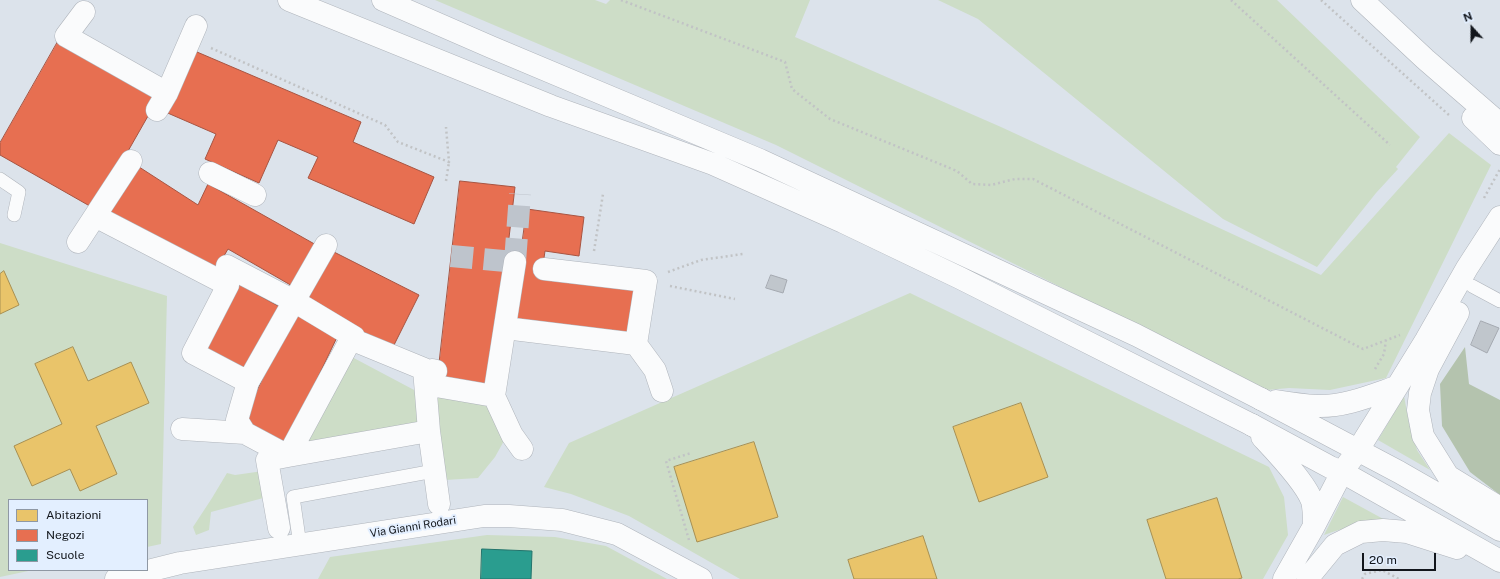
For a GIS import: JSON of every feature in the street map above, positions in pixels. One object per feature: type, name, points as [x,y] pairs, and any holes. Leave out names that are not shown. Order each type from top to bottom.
[{"type":"main road","points":[[281,0],[324,14]]},
{"type":"main road","points":[[289,0],[551,106],[713,164],[843,222],[960,278],[1252,425],[1342,472],[1500,562]]},
{"type":"main road","points":[[383,0],[760,160],[1136,335],[1358,450],[1500,530]]},
{"type":"main road","points":[[1362,0],[1425,59],[1500,124]]},
{"type":"main road","points":[[84,12],[66,36],[162,101],[193,32]]},
{"type":"main road","points":[[1425,59],[1446,93],[1500,144]]},
{"type":"main road","points":[[78,242],[131,161]]},
{"type":"main road","points":[[210,173],[255,195]]},
{"type":"main road","points":[[95,216],[294,301],[354,337],[288,456]]},
{"type":"main road","points":[[1497,222],[1484,261],[1428,369],[1420,393],[1418,410],[1423,436],[1448,476],[1500,508]]},
{"type":"main road","points":[[1284,579],[1342,472],[1358,450],[1426,340],[1467,268],[1497,222]]},
{"type":"main road","points":[[245,432],[237,420],[248,382],[326,245]]},
{"type":"main road","points":[[515,262],[494,396],[512,435],[522,449]]},
{"type":"main road","points":[[544,269],[646,281],[636,344],[655,370],[662,391]]},
{"type":"main road","points":[[230,274],[193,353],[248,382]]},
{"type":"main road","points":[[505,328],[636,344]]},
{"type":"main road","points":[[351,340],[424,369],[436,371],[430,385],[494,396]]},
{"type":"main road","points":[[424,369],[429,431],[439,504]]},
{"type":"main road","points":[[1261,399],[1317,406],[1341,404],[1369,397],[1396,387]]},
{"type":"main road","points":[[1252,425],[1305,489],[1312,501],[1314,526]]},
{"type":"main road","points":[[182,429],[245,432],[288,456]]},
{"type":"main road","points":[[279,528],[267,460],[429,431]]},
{"type":"main road","name":"Via Gianni Rodari","points":[[116,579],[180,563],[484,516],[510,516],[562,520],[617,534],[695,578]]},
{"type":"main road","points":[[1308,579],[1335,544],[1361,532],[1383,530],[1407,532],[1446,544],[1500,566]]},
{"type":"lane","points":[[0,179],[18,192],[14,215]]},
{"type":"lane","points":[[1472,286],[1500,301]]},
{"type":"lane","points":[[300,545],[293,497],[434,471]]},
{"type":"path","points":[[621,0],[784,62],[792,89],[830,119],[957,171],[972,184],[991,185],[1015,179],[1033,180],[1363,349],[1405,334]]},
{"type":"path","points":[[1231,0],[1390,145]]},
{"type":"path","points":[[1321,0],[1454,120]]},
{"type":"path","points":[[193,32],[384,125],[398,142],[449,162]]},
{"type":"path","points":[[446,127],[449,162],[446,181]]},
{"type":"path","points":[[590,274],[603,194]]},
{"type":"path","points":[[646,281],[701,260],[743,254]]},
{"type":"path","points":[[646,281],[734,299]]},
{"type":"path","points":[[1373,373],[1384,354],[1386,340]]},
{"type":"path","points":[[689,540],[666,461],[691,453]]},
{"type":"path","points":[[1362,579],[1365,574],[1382,570],[1399,579]]},
{"type":"green space","points":[[435,0],[595,0],[606,4],[610,0],[810,0],[795,37],[1001,127],[1321,275],[1449,133],[1491,165],[1386,378],[1330,390],[1289,388],[1267,390],[776,145]]},
{"type":"green space","points":[[938,0],[1277,0],[1420,137],[1396,167],[1398,169],[1376,193],[1317,267],[1223,219],[978,19]]},
{"type":"green space","points":[[0,243],[167,296],[161,544],[148,547],[148,499],[8,499],[8,571],[28,571],[0,577]]},
{"type":"green space","points":[[910,293],[1269,467],[1284,497],[1288,535],[1263,579],[740,579],[629,516],[571,494],[544,487],[569,443]]},
{"type":"green space","points":[[1465,347],[1469,384],[1500,400],[1500,495],[1470,472],[1442,426],[1440,384]]},
{"type":"green space","points":[[350,356],[416,391],[421,425],[301,447]]},
{"type":"green space","points":[[433,394],[486,399],[505,439],[495,457],[478,478],[445,480]]},
{"type":"green space","points":[[1404,396],[1409,423],[1417,450],[1430,470],[1378,440]]},
{"type":"green space","points":[[263,471],[267,497],[211,512],[209,530],[196,535],[193,527],[227,473],[235,475]]},
{"type":"green space","points":[[1343,497],[1387,521],[1347,528],[1324,535]]},
{"type":"green space","points":[[487,535],[555,537],[606,546],[667,579],[318,579],[330,557]]},
{"type":"building: Abitazioni","points":[[4,271],[19,305],[0,314],[0,274]]},
{"type":"building: Abitazioni","points":[[73,347],[88,381],[131,362],[149,403],[96,426],[117,474],[80,491],[70,469],[32,486],[14,446],[62,424],[35,364]]},
{"type":"building: Abitazioni","points":[[1021,403],[1048,477],[979,502],[953,427]]},
{"type":"building: Abitazioni","points":[[754,442],[778,517],[697,542],[674,467]]},
{"type":"building: Abitazioni","points":[[1217,498],[1242,578],[1166,579],[1147,520]]},
{"type":"building: Abitazioni","points":[[923,536],[937,579],[854,579],[848,560]]},
{"type":"building: Negozi","points":[[60,38],[160,95],[95,209],[0,155],[0,143]]},
{"type":"building: Negozi","points":[[190,49],[361,122],[353,142],[434,177],[414,224],[308,178],[318,157],[278,140],[259,183],[205,159],[216,134],[163,111]]},
{"type":"building: Negozi","points":[[136,165],[198,205],[208,184],[318,246],[294,287],[228,249],[214,273],[100,218]]},
{"type":"building: Negozi","points":[[460,181],[515,187],[491,390],[437,384]]},
{"type":"building: Negozi","points":[[527,209],[584,217],[579,256],[545,251],[542,272],[640,285],[632,341],[511,326]]},
{"type":"building: Negozi","points":[[330,250],[419,295],[393,347],[304,302]]},
{"type":"building: Negozi","points":[[240,285],[280,307],[242,376],[201,354]]},
{"type":"building: Negozi","points":[[296,310],[340,331],[286,444],[242,423]]},
{"type":"building: Scuole","points":[[482,549],[532,551],[531,579],[481,579]]},
{"type":"building: Altro","points":[[771,275],[787,280],[783,293],[766,288]]},
{"type":"building: Altro","points":[[1481,321],[1499,328],[1487,353],[1471,345]]},
{"type":"tunnel","points":[[451,256],[515,262],[520,194]]}]
